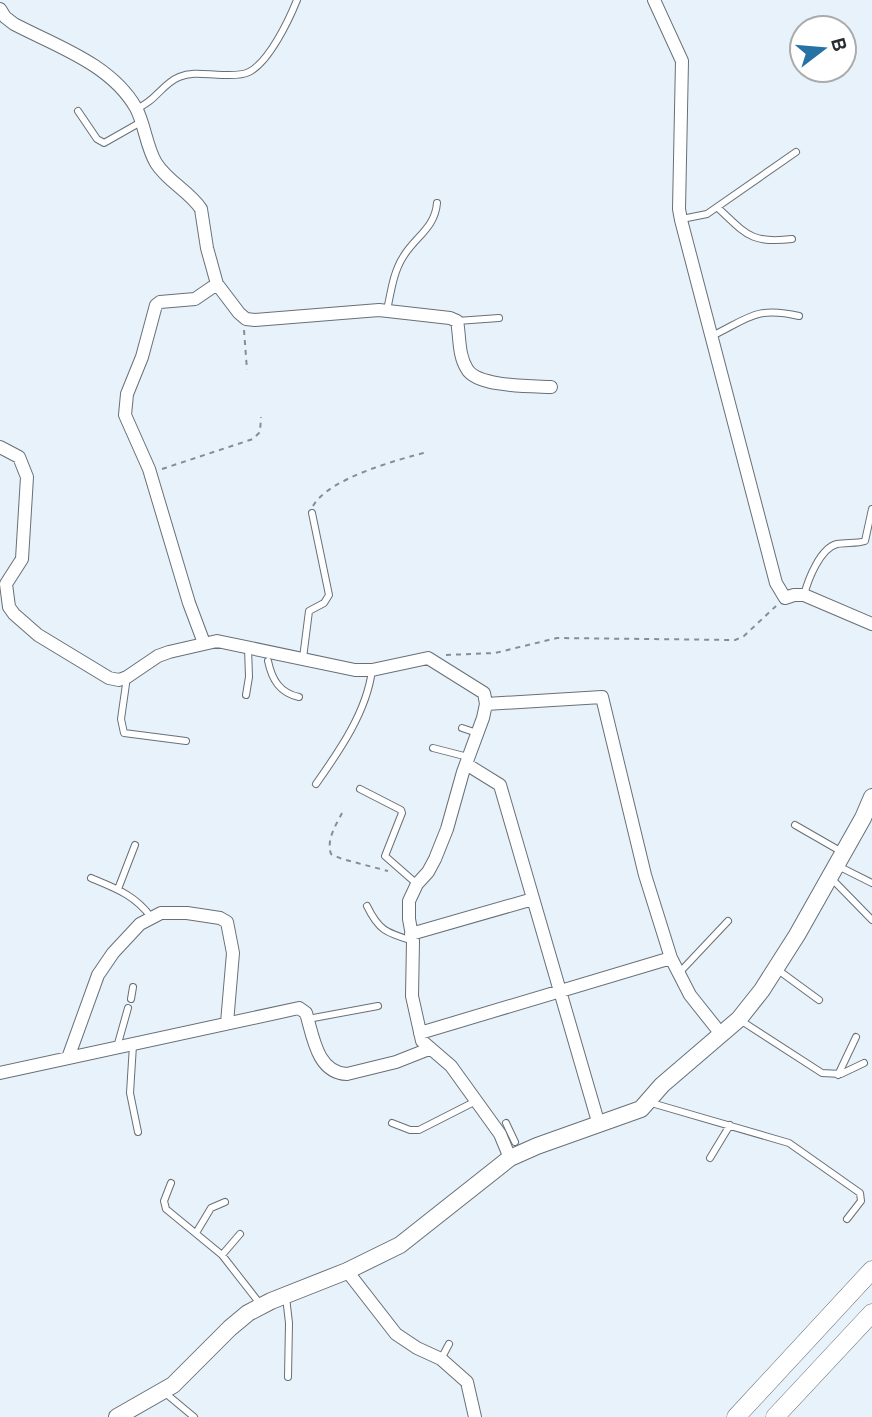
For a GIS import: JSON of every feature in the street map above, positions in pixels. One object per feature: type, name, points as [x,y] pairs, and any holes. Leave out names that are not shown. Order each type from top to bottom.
[{"type":"main road","points":[[739,1416],[872,1270]]},
{"type":"main road","points":[[775,1417],[872,1313]]},
{"type":"street","points":[[654,0],[682,61],[679,128],[681,220],[772,571],[785,598],[794,594],[804,595],[872,624]]},
{"type":"street","points":[[0,9],[5,18],[14,24],[96,66],[122,91],[139,115],[157,164],[201,209],[207,248],[217,284],[246,319],[387,310],[450,318],[457,321],[463,360],[474,377],[499,383],[551,387]]},
{"type":"street","points":[[204,643],[151,473],[125,415],[124,404],[142,357],[156,304],[195,299],[217,284]]},
{"type":"street","points":[[0,447],[19,457],[27,477],[22,559],[6,584],[9,607],[38,635],[109,678],[119,680],[158,656],[217,641],[248,646],[268,654],[303,658],[355,670],[372,670],[428,657],[480,689],[486,704],[447,829],[428,872],[417,884],[409,901],[412,996],[422,1041],[451,1066],[500,1134],[515,1150]]},
{"type":"street","points":[[486,704],[602,697],[645,874],[671,958],[691,995],[721,1034]]},
{"type":"street","points":[[467,761],[500,785],[599,1125]]},
{"type":"street","points":[[117,1417],[163,1391],[181,1377],[230,1328],[262,1306],[347,1271],[400,1245],[515,1150],[641,1110],[646,1102],[739,1019],[776,968],[837,865],[872,797]]},
{"type":"street","points":[[412,937],[533,899]]},
{"type":"street","points":[[68,1058],[98,975],[113,953],[140,924],[161,913],[187,913],[220,918],[228,922],[233,953],[227,1023]]},
{"type":"street","points":[[420,1033],[671,958]]},
{"type":"street","points":[[0,1073],[299,1008],[303,1009],[308,1019],[324,1064],[338,1073],[346,1074],[396,1062],[429,1049]]},
{"type":"street","points":[[347,1271],[396,1334],[416,1348],[441,1359],[467,1382],[475,1417]]},
{"type":"lane","points":[[78,111],[97,139],[104,143],[139,115],[170,81],[190,74],[242,74],[256,68],[277,40],[297,0]]},
{"type":"lane","points":[[681,220],[707,214],[718,208],[796,152]]},
{"type":"lane","points":[[387,310],[397,268],[410,248],[431,225],[437,203]]},
{"type":"lane","points":[[718,208],[759,241],[792,239]]},
{"type":"lane","points":[[712,337],[761,312],[774,311],[799,316]]},
{"type":"lane","points":[[457,321],[499,318]]},
{"type":"lane","points":[[804,595],[809,574],[827,549],[836,544],[865,541],[872,509]]},
{"type":"lane","points":[[303,658],[309,611],[324,603],[330,595],[312,513]]},
{"type":"lane","points":[[246,695],[249,677],[248,646]]},
{"type":"lane","points":[[268,654],[271,674],[283,692],[299,698]]},
{"type":"lane","points":[[316,784],[344,743],[370,688],[372,670]]},
{"type":"lane","points":[[127,677],[121,719],[124,733],[186,741]]},
{"type":"lane","points":[[461,728],[477,733]]},
{"type":"lane","points":[[433,748],[467,761]]},
{"type":"lane","points":[[360,789],[401,810],[385,856],[417,884]]},
{"type":"lane","points":[[795,825],[837,865],[872,920]]},
{"type":"lane","points":[[118,889],[135,845]]},
{"type":"lane","points":[[837,865],[872,883]]},
{"type":"lane","points":[[92,878],[141,903],[151,917]]},
{"type":"lane","points":[[367,906],[374,922],[382,930],[412,937]]},
{"type":"lane","points":[[679,973],[728,921]]},
{"type":"lane","points":[[776,968],[819,1000]]},
{"type":"lane","points":[[131,999],[133,987]]},
{"type":"lane","points":[[308,1019],[377,1006]]},
{"type":"lane","points":[[117,1047],[128,1008]]},
{"type":"lane","points":[[739,1019],[822,1073],[838,1075],[864,1063]]},
{"type":"lane","points":[[838,1075],[856,1037]]},
{"type":"lane","points":[[133,1044],[130,1093],[138,1132]]},
{"type":"lane","points":[[392,1123],[419,1130],[476,1101]]},
{"type":"lane","points":[[646,1102],[789,1143],[860,1193],[861,1201],[847,1219]]},
{"type":"lane","points":[[506,1123],[515,1150]]},
{"type":"lane","points":[[710,1158],[730,1125]]},
{"type":"lane","points":[[171,1183],[164,1200],[166,1209],[222,1255],[262,1306]]},
{"type":"lane","points":[[196,1233],[211,1208],[225,1202]]},
{"type":"lane","points":[[222,1255],[240,1234]]},
{"type":"lane","points":[[286,1295],[289,1323],[288,1377]]},
{"type":"lane","points":[[441,1359],[449,1344]]},
{"type":"lane","points":[[163,1391],[194,1417]]},
{"type":"path","points":[[246,319],[244,344],[247,370]]},
{"type":"path","points":[[151,473],[253,439],[260,432],[261,417]]},
{"type":"path","points":[[312,513],[316,500],[343,482],[387,463],[427,452]]},
{"type":"path","points":[[428,657],[495,653],[557,638],[735,640],[744,636],[785,598]]},
{"type":"path","points":[[342,813],[330,839],[328,847],[331,854],[406,875]]}]
